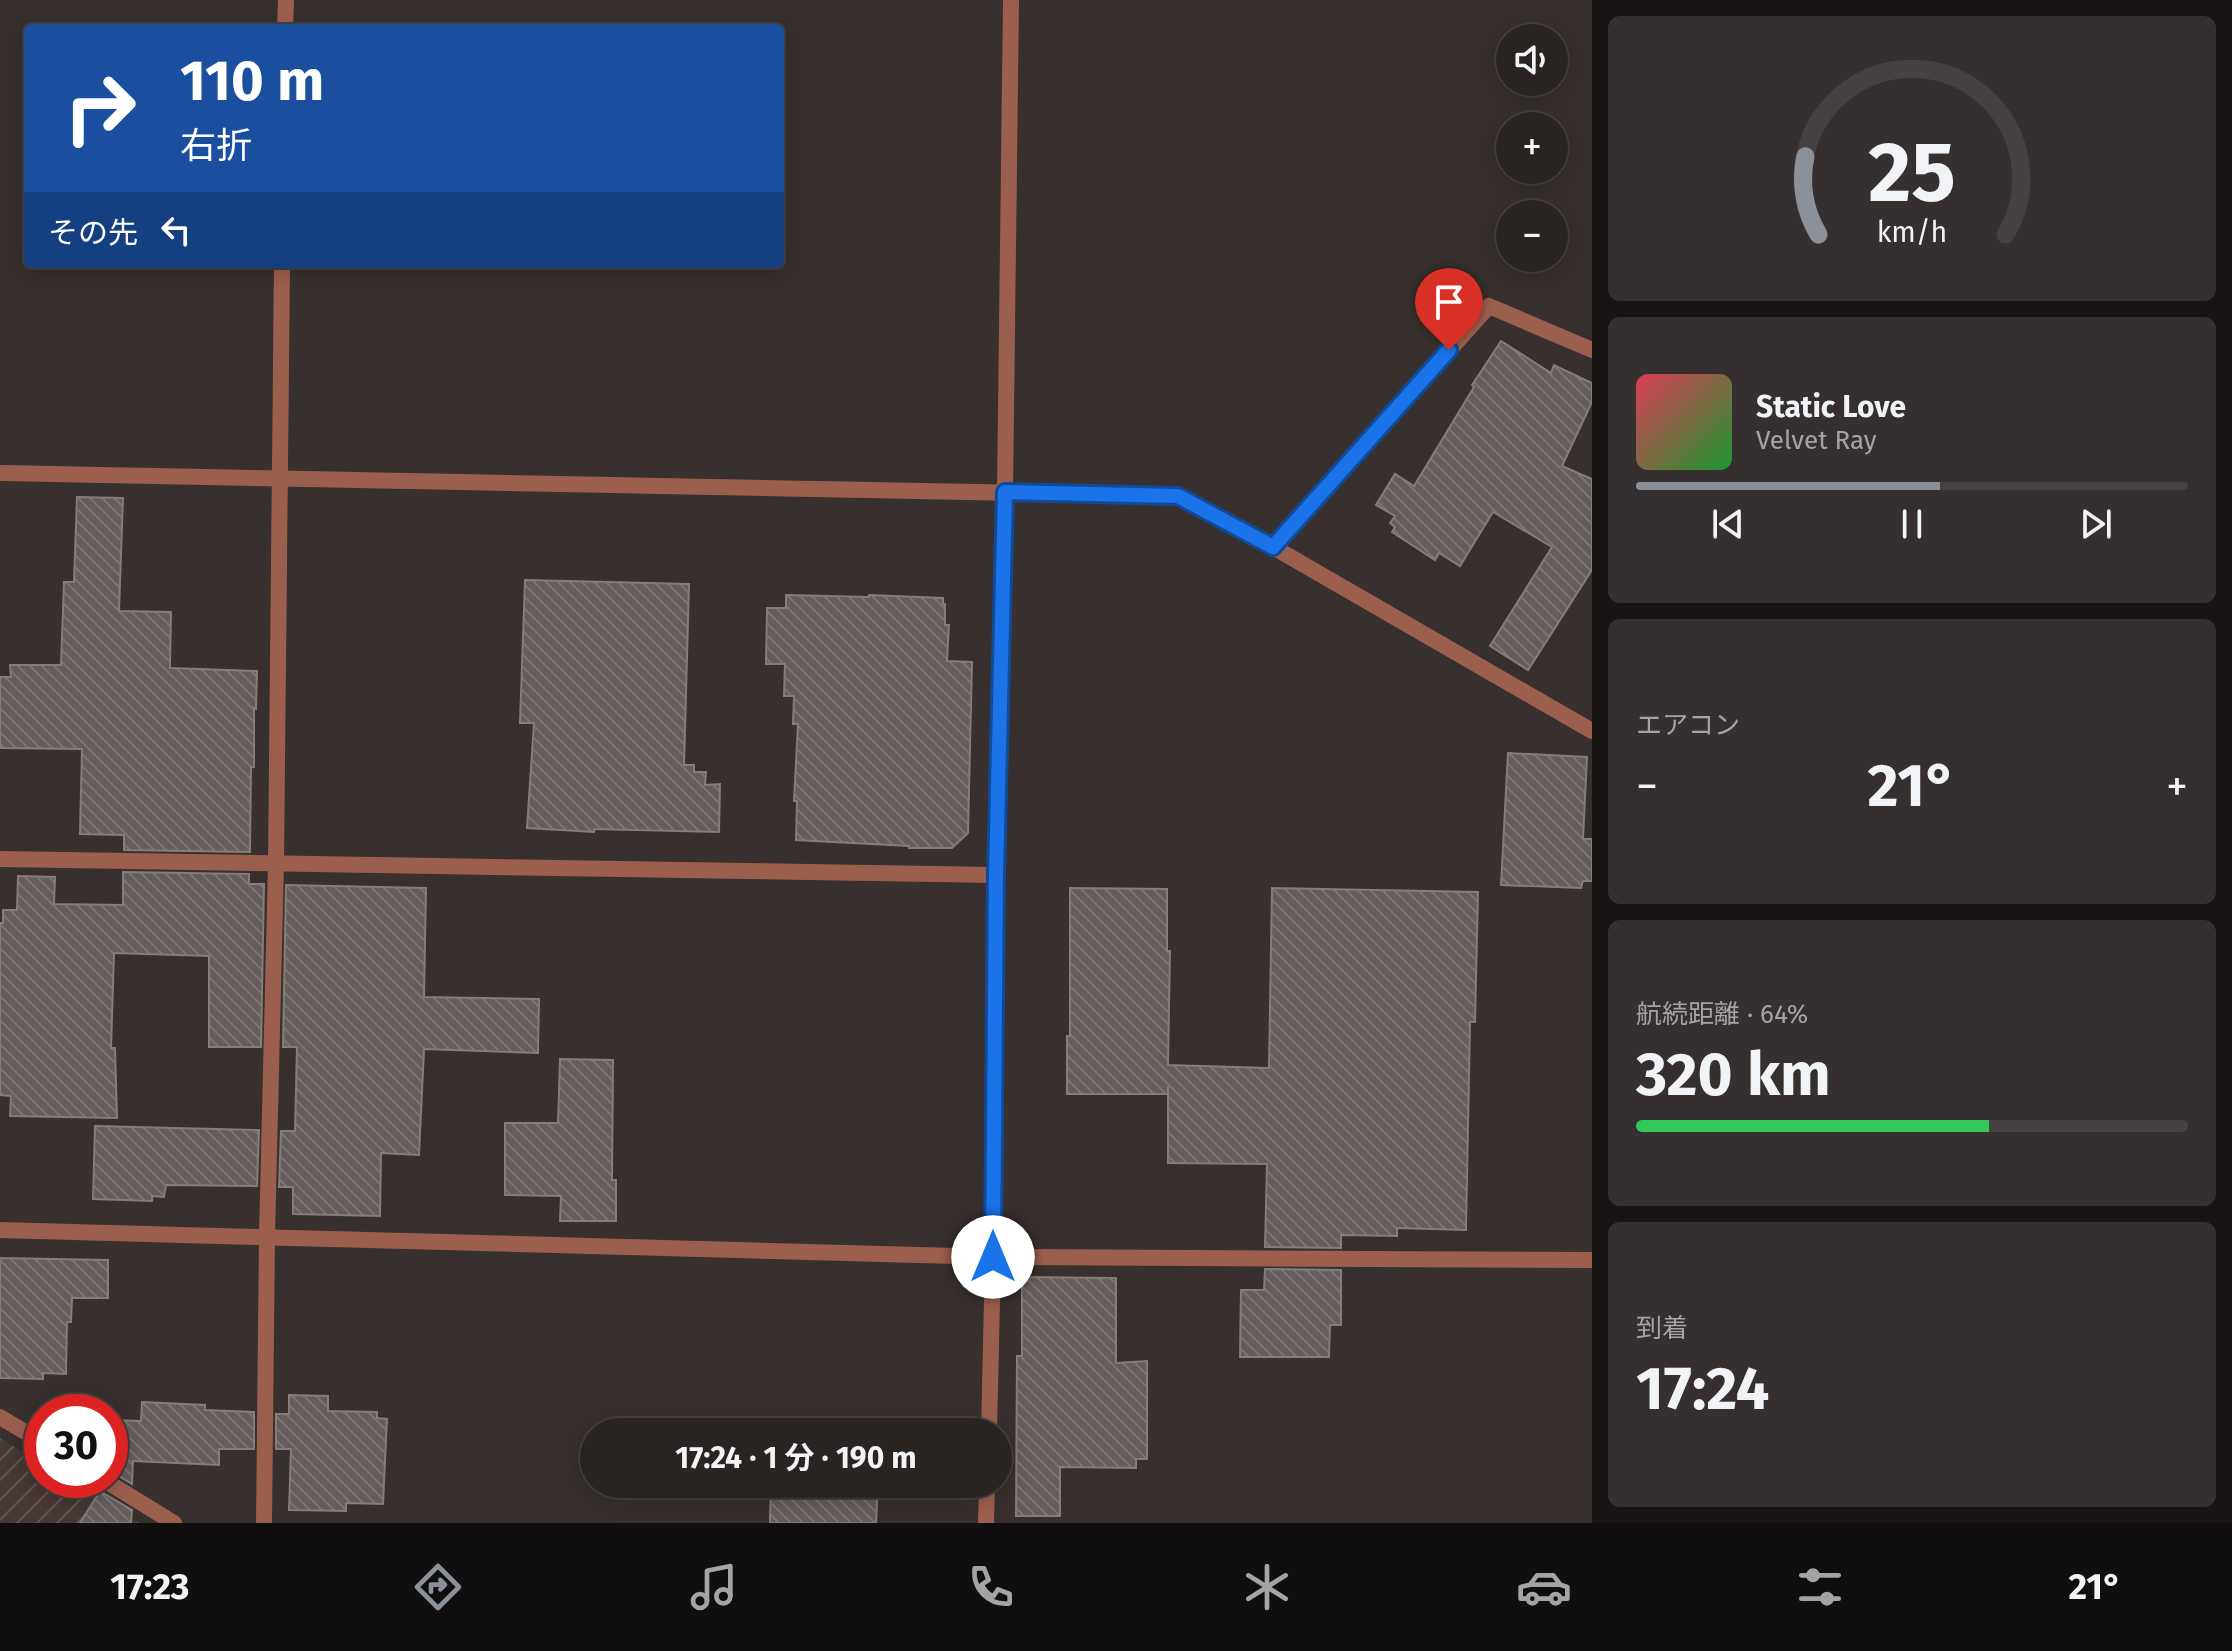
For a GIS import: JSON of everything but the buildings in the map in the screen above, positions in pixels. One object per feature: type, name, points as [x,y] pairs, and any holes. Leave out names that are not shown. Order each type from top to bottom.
[{"type":"street","points":[[285,24],[286,0]]},
{"type":"street","points":[[989,1418],[1011,0]]},
{"type":"street","points":[[264,1523],[276,863],[282,268]]},
{"type":"street","points":[[1273,547],[1489,306],[1592,350]]},
{"type":"street","points":[[0,473],[1178,496],[1273,547],[1592,731]]},
{"type":"street","points":[[0,859],[996,875]]},
{"type":"street","points":[[0,1230],[993,1257],[1592,1260]]},
{"type":"street","points":[[0,1417],[24,1431]]},
{"type":"street","points":[[128,1495],[174,1523]]},
{"type":"street","points":[[986,1523],[987,1498]]},
{"type":"shaded area","points":[[0,1438],[24,1453],[24,1498],[98,1498],[139,1523],[0,1523]]},
{"type":"route","points":[[993,1257],[996,875],[1005,492],[1178,496],[1273,547],[1449,350]]}]
